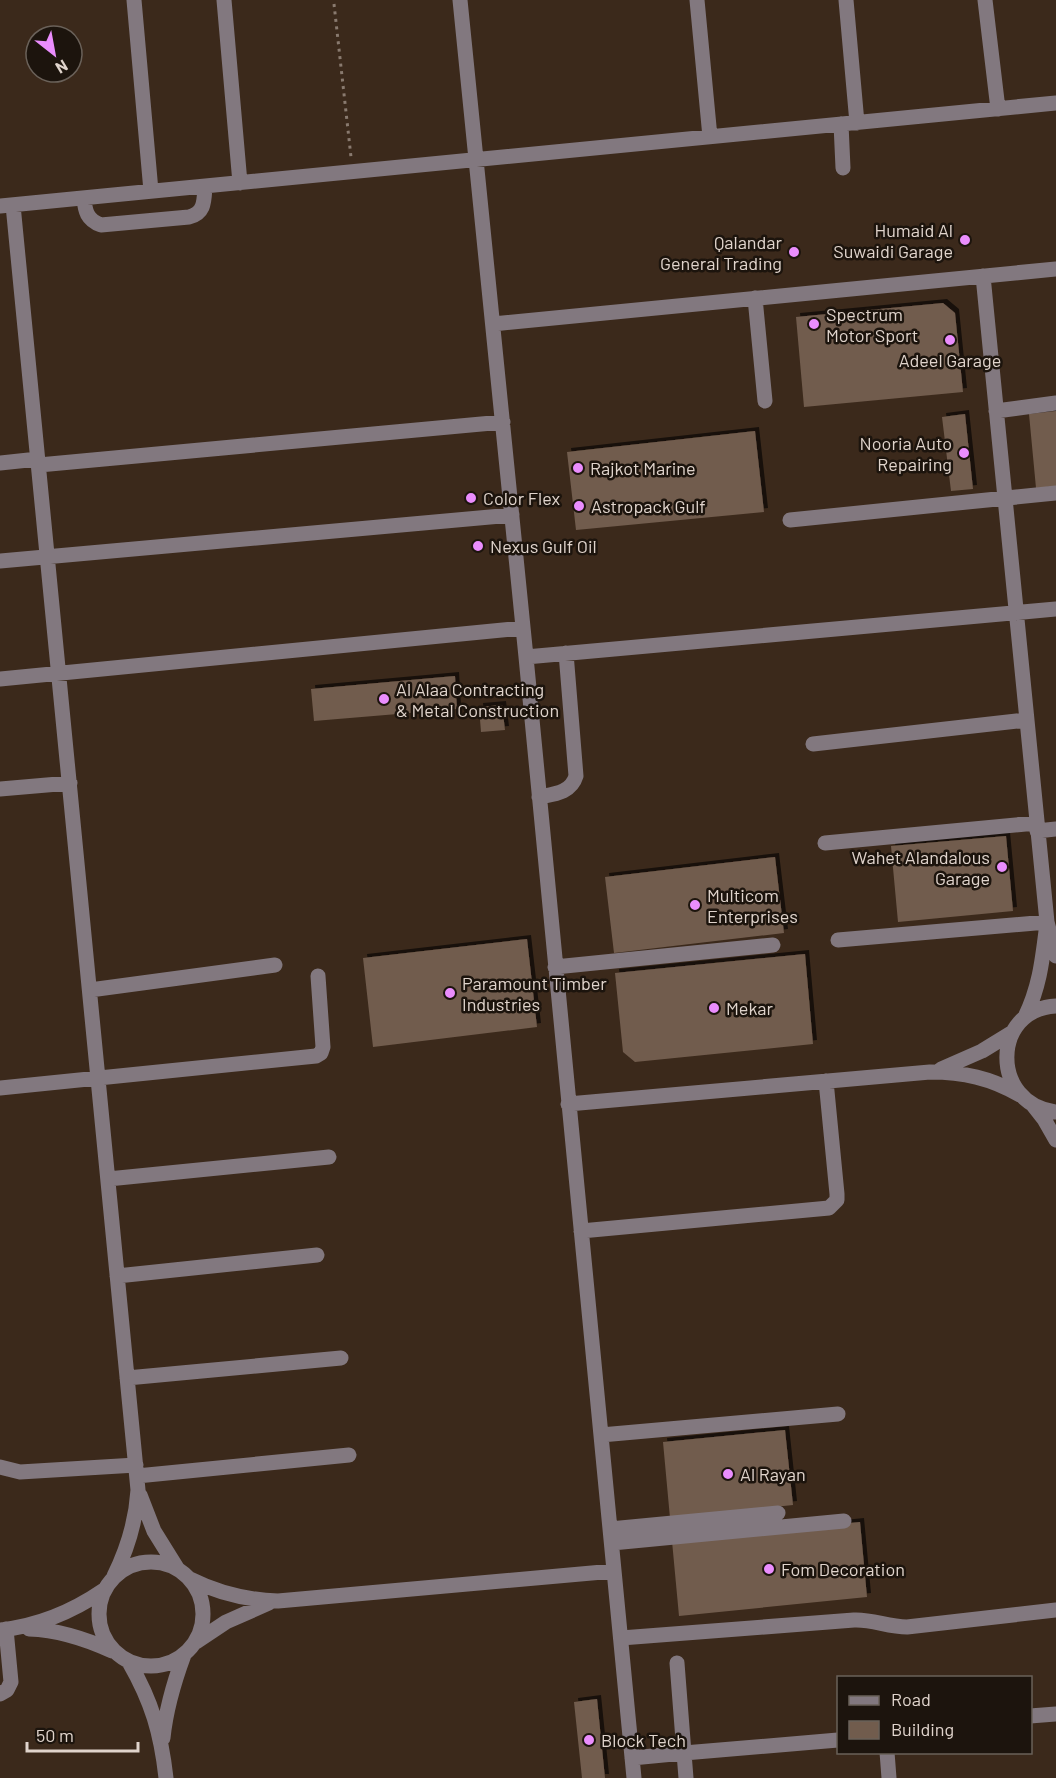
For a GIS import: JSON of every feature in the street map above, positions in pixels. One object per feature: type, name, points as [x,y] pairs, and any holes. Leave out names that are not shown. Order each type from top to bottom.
[{"type":"street","points":[[134,0],[151,191]]},
{"type":"street","points":[[224,0],[240,183]]},
{"type":"street","points":[[460,0],[634,1778]]},
{"type":"street","points":[[697,0],[710,137]]},
{"type":"street","points":[[846,0],[857,123]]},
{"type":"street","points":[[985,0],[998,109]]},
{"type":"street","points":[[115,1653],[100,1630],[99,1603],[129,1544],[134,1526],[137,1477],[48,556],[7,206],[1056,103]]},
{"type":"street","points":[[840,124],[843,168]]},
{"type":"street","points":[[84,198],[85,211],[88,216],[101,225],[177,218],[194,216],[199,213],[204,204],[205,186]]},
{"type":"street","points":[[493,324],[1056,268]]},
{"type":"street","points":[[983,276],[1047,922],[1056,956]]},
{"type":"street","points":[[755,298],[765,401]]},
{"type":"street","points":[[996,411],[1056,403]]},
{"type":"street","points":[[0,463],[38,462],[502,422]]},
{"type":"street","points":[[790,520],[1056,493]]},
{"type":"street","points":[[0,561],[512,515]]},
{"type":"street","points":[[526,657],[1056,609]]},
{"type":"street","points":[[0,679],[523,628]]},
{"type":"street","points":[[539,797],[567,790],[572,786],[576,776],[566,653]]},
{"type":"street","points":[[813,744],[1026,720]]},
{"type":"street","points":[[0,789],[70,783]]},
{"type":"street","points":[[825,843],[1037,827],[1056,829]]},
{"type":"street","points":[[838,940],[1047,922]]},
{"type":"street","points":[[1020,1095],[1007,1071],[1008,1043],[1032,1002],[1040,977],[1047,922]]},
{"type":"street","points":[[555,967],[773,945]]},
{"type":"street","points":[[90,990],[275,965]]},
{"type":"street","points":[[0,1088],[316,1056],[321,1053],[323,1047],[318,976]]},
{"type":"street","points":[[1024,1018],[1037,1010],[1056,1006]]},
{"type":"street","points":[[930,1072],[974,1056],[1014,1031]]},
{"type":"street","points":[[568,1104],[930,1072],[961,1073],[977,1076],[1020,1095],[1033,1105],[1056,1140]]},
{"type":"street","points":[[581,1231],[829,1208],[837,1200],[837,1194],[826,1081]]},
{"type":"street","points":[[1033,1105],[1056,1112]]},
{"type":"street","points":[[108,1179],[329,1157]]},
{"type":"street","points":[[117,1276],[318,1255]]},
{"type":"street","points":[[127,1378],[341,1358]]},
{"type":"street","points":[[601,1435],[838,1414]]},
{"type":"street","points":[[0,1467],[20,1472],[137,1477],[349,1455]]},
{"type":"street","points":[[137,1477],[154,1531],[177,1568],[190,1579],[198,1590],[204,1616],[196,1642]]},
{"type":"street","points":[[611,1536],[778,1514]]},
{"type":"street","points":[[611,1536],[844,1521]]},
{"type":"street","points":[[114,1576],[137,1563],[158,1562],[177,1568]]},
{"type":"street","points":[[190,1579],[232,1595],[278,1601],[614,1571]]},
{"type":"street","points":[[7,1629],[42,1621],[70,1610],[104,1590]]},
{"type":"street","points":[[7,1629],[35,1629],[76,1637],[115,1653],[129,1662],[143,1666],[158,1666],[184,1655],[196,1642],[235,1617],[278,1601]]},
{"type":"street","points":[[621,1638],[854,1620],[907,1627],[1056,1610]]},
{"type":"street","points":[[0,1694],[7,1690],[11,1682],[7,1629]]},
{"type":"street","points":[[163,1746],[167,1709],[184,1655]]},
{"type":"street","points":[[129,1662],[146,1694],[158,1729],[163,1746],[166,1778]]},
{"type":"street","points":[[677,1663],[686,1778]]},
{"type":"street","points":[[1032,1716],[1056,1714]]},
{"type":"street","points":[[632,1758],[837,1740]]},
{"type":"street","points":[[887,1754],[889,1778]]},
{"type":"path","points":[[334,4],[352,172]]},
{"type":"building","points":[[943,303],[955,313],[963,392],[804,407],[796,317]]},
{"type":"building","points":[[1056,411],[1056,486],[1036,488],[1029,414]]},
{"type":"building","points":[[965,414],[973,489],[951,491],[942,417]]},
{"type":"building","points":[[755,431],[764,512],[576,530],[567,452]]},
{"type":"building","name":"Al Alaa Contracting & Metal Construction","points":[[455,676],[457,709],[314,721],[311,689]]},
{"type":"building","points":[[502,705],[505,730],[481,732],[479,707]]},
{"type":"building","points":[[1006,836],[1013,911],[898,922],[891,846]]},
{"type":"building","name":"Multicom Enterprises","points":[[775,857],[784,933],[614,953],[605,877]]},
{"type":"building","name":"Paramount Timber Industries","points":[[527,939],[537,1027],[373,1047],[363,958]]},
{"type":"building","name":"Mekar","points":[[805,954],[813,1044],[635,1062],[623,1052],[615,973]]},
{"type":"building","name":"Al Rayan","points":[[785,1430],[793,1505],[670,1518],[663,1442]]},
{"type":"building","name":"Fom Decoration","points":[[860,1522],[867,1597],[679,1616],[672,1541]]},
{"type":"building","name":"Block Tech","points":[[597,1699],[605,1778],[582,1778],[574,1702]]},
{"type":"place","name":"Humaid Al Suwaidi Garage","points":[[965,240]]},
{"type":"place","name":"Qalandar General Trading","points":[[794,252]]},
{"type":"place","name":"Spectrum Motor Sport","points":[[814,324]]},
{"type":"place","name":"Adeel Garage","points":[[950,340]]},
{"type":"place","name":"Nooria Auto Repairing","points":[[964,453]]},
{"type":"place","name":"Rajkot Marine","points":[[578,468]]},
{"type":"place","name":"Color Flex","points":[[471,498]]},
{"type":"place","name":"Astropack Gulf","points":[[579,506]]},
{"type":"place","name":"Nexus Gulf Oil","points":[[478,546]]},
{"type":"place","name":"Al Alaa Contracting & Metal Construction","points":[[384,699]]},
{"type":"place","name":"Wahet Alandalous Garage","points":[[1002,867]]},
{"type":"place","name":"Multicom Enterprises","points":[[695,905]]},
{"type":"place","name":"Paramount Timber Industries","points":[[450,993]]},
{"type":"place","name":"Mekar","points":[[714,1008]]},
{"type":"place","name":"Al Rayan","points":[[728,1474]]},
{"type":"place","name":"Fom Decoration","points":[[769,1569]]},
{"type":"place","name":"Block Tech","points":[[589,1740]]}]
